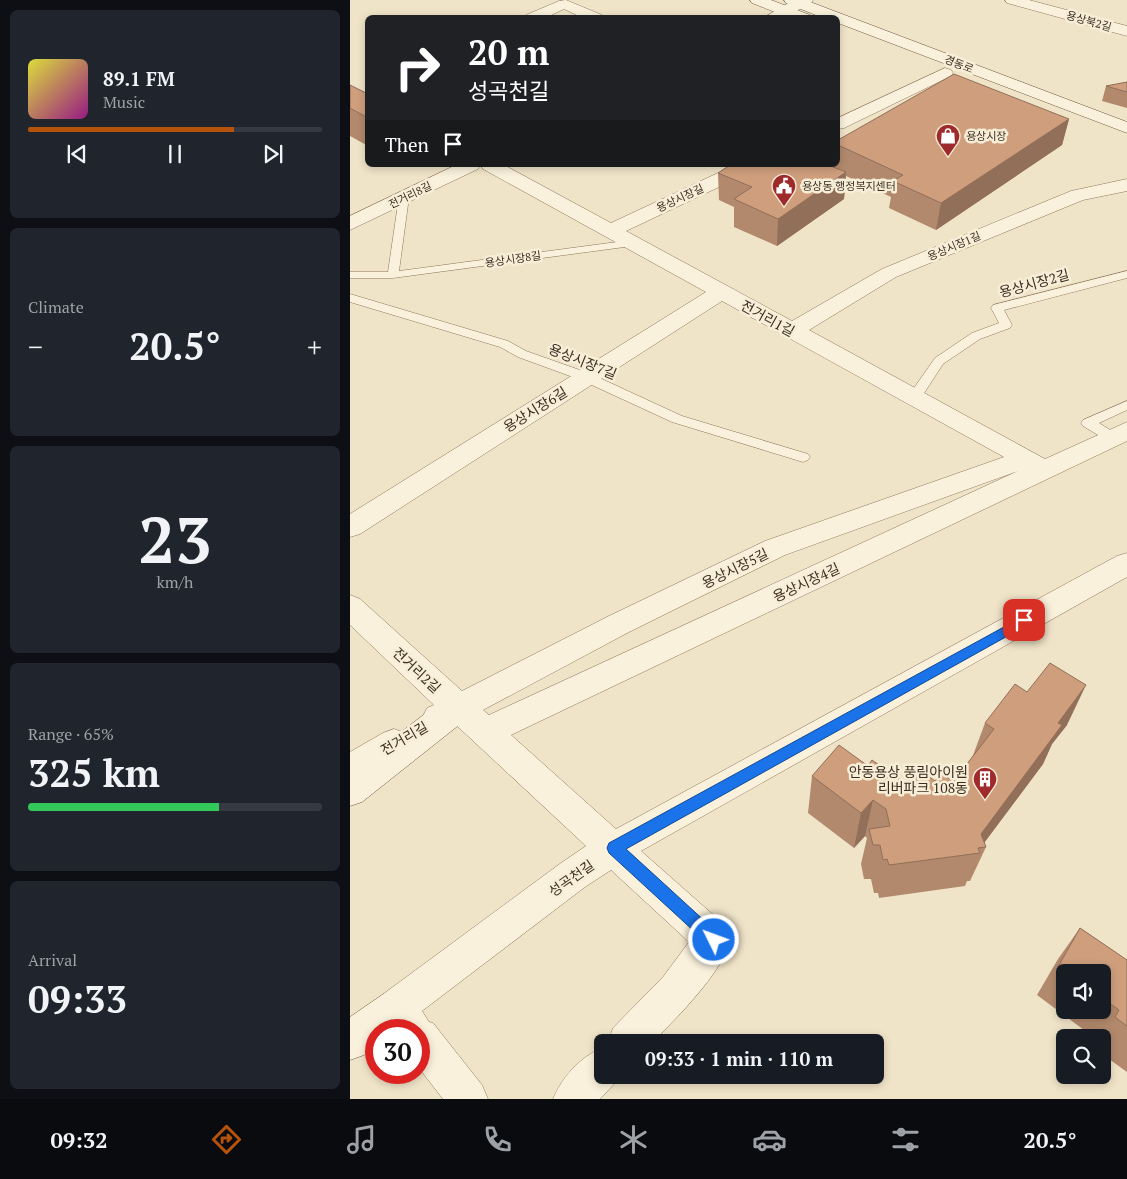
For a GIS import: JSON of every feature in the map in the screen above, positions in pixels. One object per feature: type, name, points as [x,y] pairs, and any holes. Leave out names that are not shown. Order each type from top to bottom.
[{"type":"street","name":"경동로","points":[[757,0],[797,6],[821,15]]},
{"type":"street","name":"용상북2길","points":[[1012,0],[1055,5],[1127,31]]},
{"type":"street","points":[[538,15],[569,2],[592,15]]},
{"type":"street","points":[[777,15],[797,6]]},
{"type":"street","name":"경동로","points":[[840,22],[1127,128]]},
{"type":"street","name":"경동로","points":[[840,31],[1127,144]]},
{"type":"street","points":[[840,123],[945,73]]},
{"type":"street","name":"전거리8길","points":[[350,224],[466,167]]},
{"type":"street","name":"전거리1길","points":[[494,167],[1036,464]]},
{"type":"street","name":"용상시장길","points":[[610,231],[746,167]]},
{"type":"street","name":"용상시장1길","points":[[791,331],[889,273],[1078,195],[1127,185]]},
{"type":"street","name":"용상시장6길","points":[[350,527],[721,292]]},
{"type":"street","name":"용상시장4길","points":[[485,732],[1036,464],[1120,434]]},
{"type":"street","name":"용상시장5길","points":[[458,708],[619,624],[775,548],[1036,464]]},
{"type":"street","name":"성곡천길","points":[[404,1019],[573,875],[614,848],[1127,564]]},
{"type":"street","name":"전거리2길","points":[[350,607],[458,708],[714,940],[676,990],[635,1034]]},
{"type":"street","points":[[350,791],[458,708]]},
{"type":"street","name":"전거리길","points":[[350,768],[458,708]]},
{"type":"street","name":"성곡천길","points":[[350,1041],[365,1035]]},
{"type":"street","points":[[430,1052],[468,1099]]},
{"type":"street","points":[[573,1099],[594,1077]]},
{"type":"lane","points":[[393,275],[404,198]]},
{"type":"lane","name":"용상시장8길","points":[[350,275],[393,275],[632,243]]},
{"type":"lane","name":"용상시장2길","points":[[914,398],[939,361],[976,336],[1006,325],[997,308],[1127,274]]},
{"type":"lane","name":"용상시장7길","points":[[350,298],[504,344],[522,354],[586,377],[677,419],[803,457]]},
{"type":"lane","points":[[1120,434],[1088,423],[1127,405]]},
{"type":"building","name":"용상시장","points":[[954,74],[1069,119],[941,203],[893,181],[903,175],[840,146],[840,139]]},
{"type":"building","points":[[1127,82],[1127,92],[1106,86]]},
{"type":"building","points":[[350,85],[365,92],[365,116],[350,108]]},
{"type":"building","points":[[727,167],[833,167],[846,172],[778,219],[734,199],[752,187],[718,173]]},
{"type":"building","points":[[1050,663],[1086,685],[1058,723],[1062,725],[981,834],[986,847],[978,848],[980,853],[889,865],[887,859],[883,860],[880,845],[873,845],[869,829],[890,826],[886,809],[873,800],[861,813],[812,776],[839,745],[868,766],[872,760],[905,783],[917,768],[935,781],[942,773],[953,782],[994,729],[985,723],[1015,684],[1027,692]]},
{"type":"building","points":[[1080,928],[1127,960],[1127,1026],[1115,1017],[1119,1010],[1111,1004],[1111,964],[1060,964]]},
{"type":"place","name":"용상시장","points":[[948,157]]},
{"type":"place","name":"용상동 행정복지센터","points":[[784,207]]},
{"type":"place","name":"안동용상 풍림아이원 리버파크 108동","points":[[985,800]]},
{"type":"route","points":[[714,940],[614,848],[1024,620]]}]
